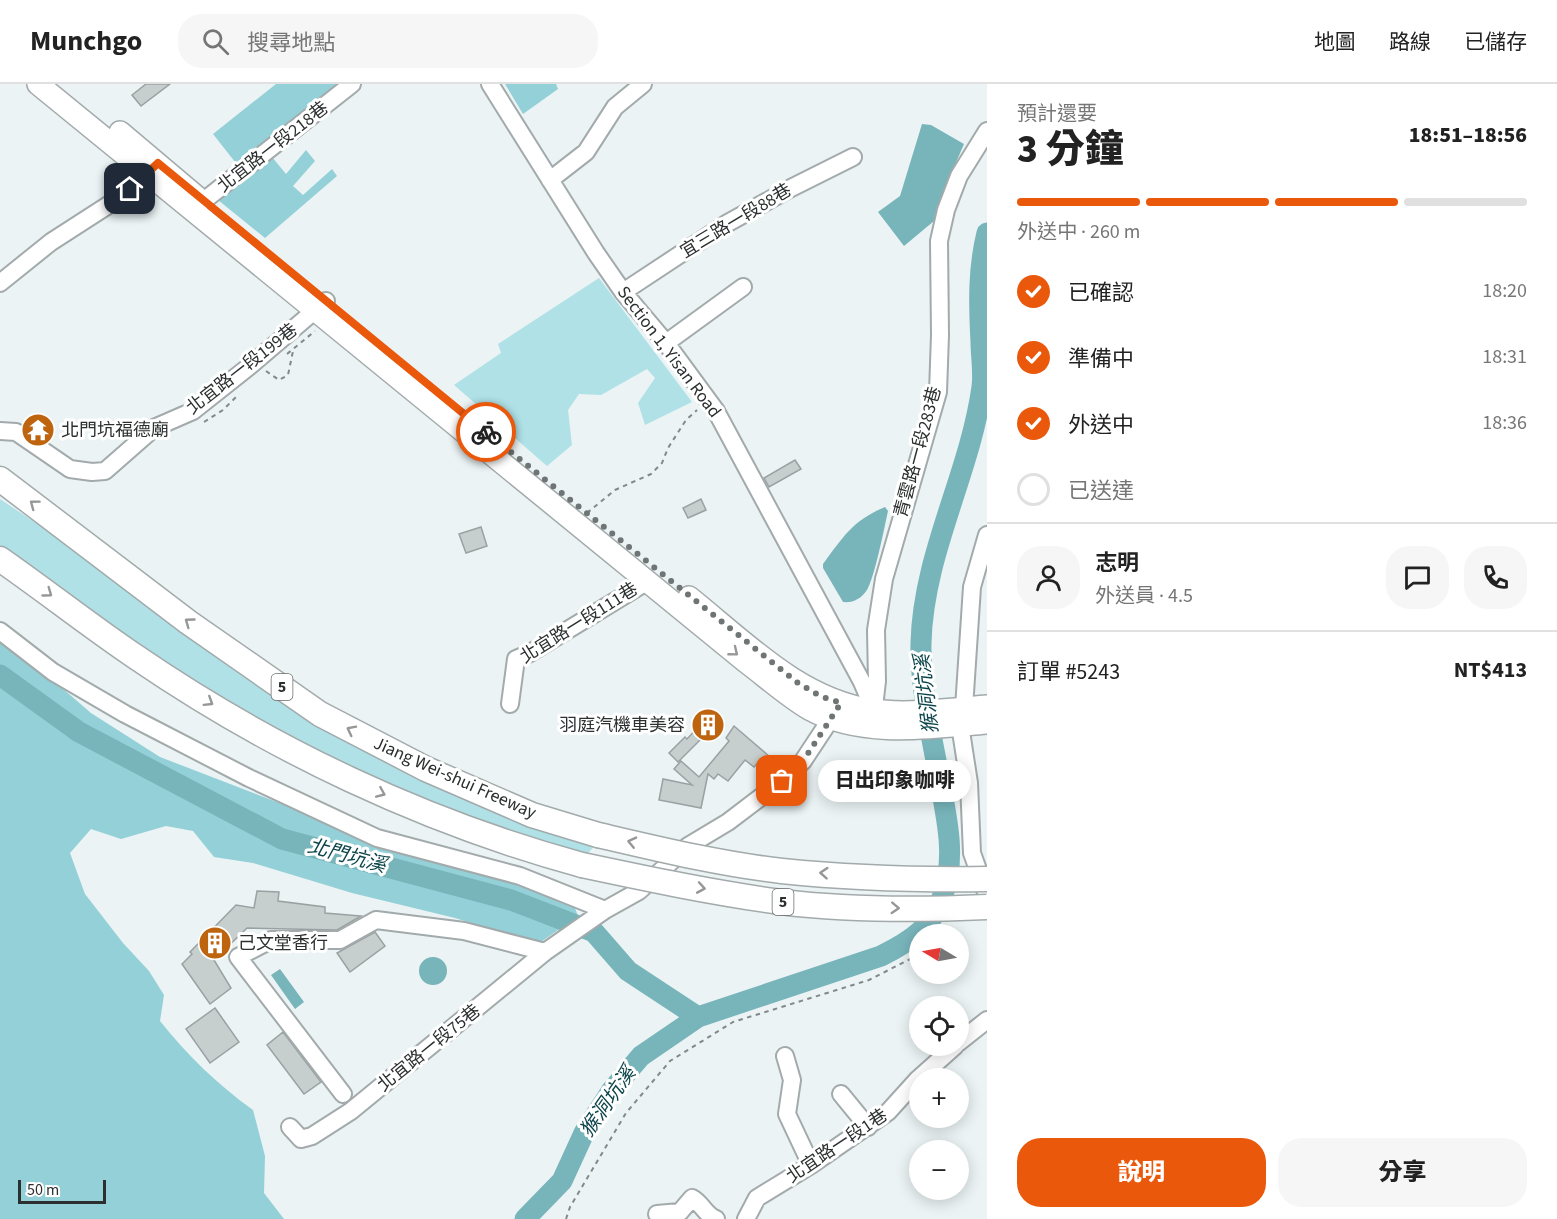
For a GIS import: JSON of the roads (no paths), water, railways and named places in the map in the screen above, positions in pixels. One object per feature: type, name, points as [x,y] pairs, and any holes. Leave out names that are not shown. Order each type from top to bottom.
[{"type":"highway","name":"Jiang Wei-shui Freeway","points":[[0,479],[188,622],[320,714],[426,769],[532,815],[658,849],[780,871],[927,880],[983,870]]},
{"type":"highway","name":"Jiang Wei-shui Freeway","points":[[0,559],[137,658],[306,759],[419,809],[531,851],[582,865],[659,881],[782,902],[922,910],[987,907]]},
{"type":"main road","points":[[38,84],[153,169],[321,305],[798,683],[820,696],[836,711]]},
{"type":"main road","points":[[61,84],[153,169]]},
{"type":"main road","points":[[321,305],[356,350],[648,581],[754,668],[807,707],[882,719],[958,717],[987,723]]},
{"type":"main road","points":[[958,717],[987,706]]},
{"type":"street","name":"北宜路一段218巷","points":[[198,206],[352,84]]},
{"type":"street","name":"Section 1, Yisan Road","points":[[490,84],[549,180],[623,292],[666,343],[708,400],[733,441],[882,719]]},
{"type":"street","points":[[549,180],[586,152],[615,108],[643,84]]},
{"type":"street","name":"青雲路一段283巷","points":[[882,719],[877,681],[876,630],[884,579],[938,392],[939,241],[946,210],[959,176],[987,131]]},
{"type":"street","name":"宜三路一段88巷","points":[[623,292],[726,224],[853,157]]},
{"type":"street","points":[[0,283],[51,242],[114,202],[153,169]]},
{"type":"street","points":[[666,343],[743,288]]},
{"type":"street","name":"北宜路一段199巷","points":[[0,431],[16,432],[70,469],[105,471],[154,428],[193,411],[321,305]]},
{"type":"street","points":[[987,535],[972,587],[958,717],[969,783],[972,853],[983,870],[987,895]]},
{"type":"street","name":"北宜路一段111巷","points":[[510,704],[516,659],[530,653],[648,581]]},
{"type":"street","points":[[0,631],[54,672],[125,714],[249,778],[377,838],[520,876],[599,914],[639,891],[688,846],[728,822],[782,781],[803,761],[836,711]]},
{"type":"street","name":"北宜路一段75巷","points":[[290,1127],[301,1139],[312,1136],[351,1111],[545,952],[599,914]]},
{"type":"street","points":[[343,1094],[238,957],[271,940],[340,940],[376,920],[464,931],[545,952]]},
{"type":"street","name":"北宜路一段1巷","points":[[969,1034],[987,1020]]},
{"type":"street","points":[[785,1056],[792,1080],[788,1114],[811,1165]]},
{"type":"street","name":"北宜路一段1巷","points":[[744,1218],[757,1198],[811,1165],[888,1112],[917,1080],[944,1056]]},
{"type":"street","points":[[841,1094],[868,1127]]},
{"type":"street","points":[[657,1214],[680,1212],[692,1198],[699,1201],[702,1209],[716,1219]]},
{"type":"waterway","name":"猴洞坑溪","points":[[525,1219],[562,1181],[584,1133],[612,1090],[641,1056],[698,1017],[881,956],[920,932],[939,906],[947,881],[949,838],[924,696],[921,643],[930,578],[968,451],[982,387],[980,287],[987,233]]},
{"type":"waterway","name":"北門坑溪","points":[[0,675],[79,732],[282,839],[511,900],[594,932],[628,971],[698,1017]]},
{"type":"place","name":"北門坑福德廟","points":[[38,430]]},
{"type":"place","name":"羽庭汽機車美容","points":[[708,725]]},
{"type":"place","name":"日出印象咖啡","points":[[782,781]]},
{"type":"place","name":"己文堂香行","points":[[215,943]]}]
